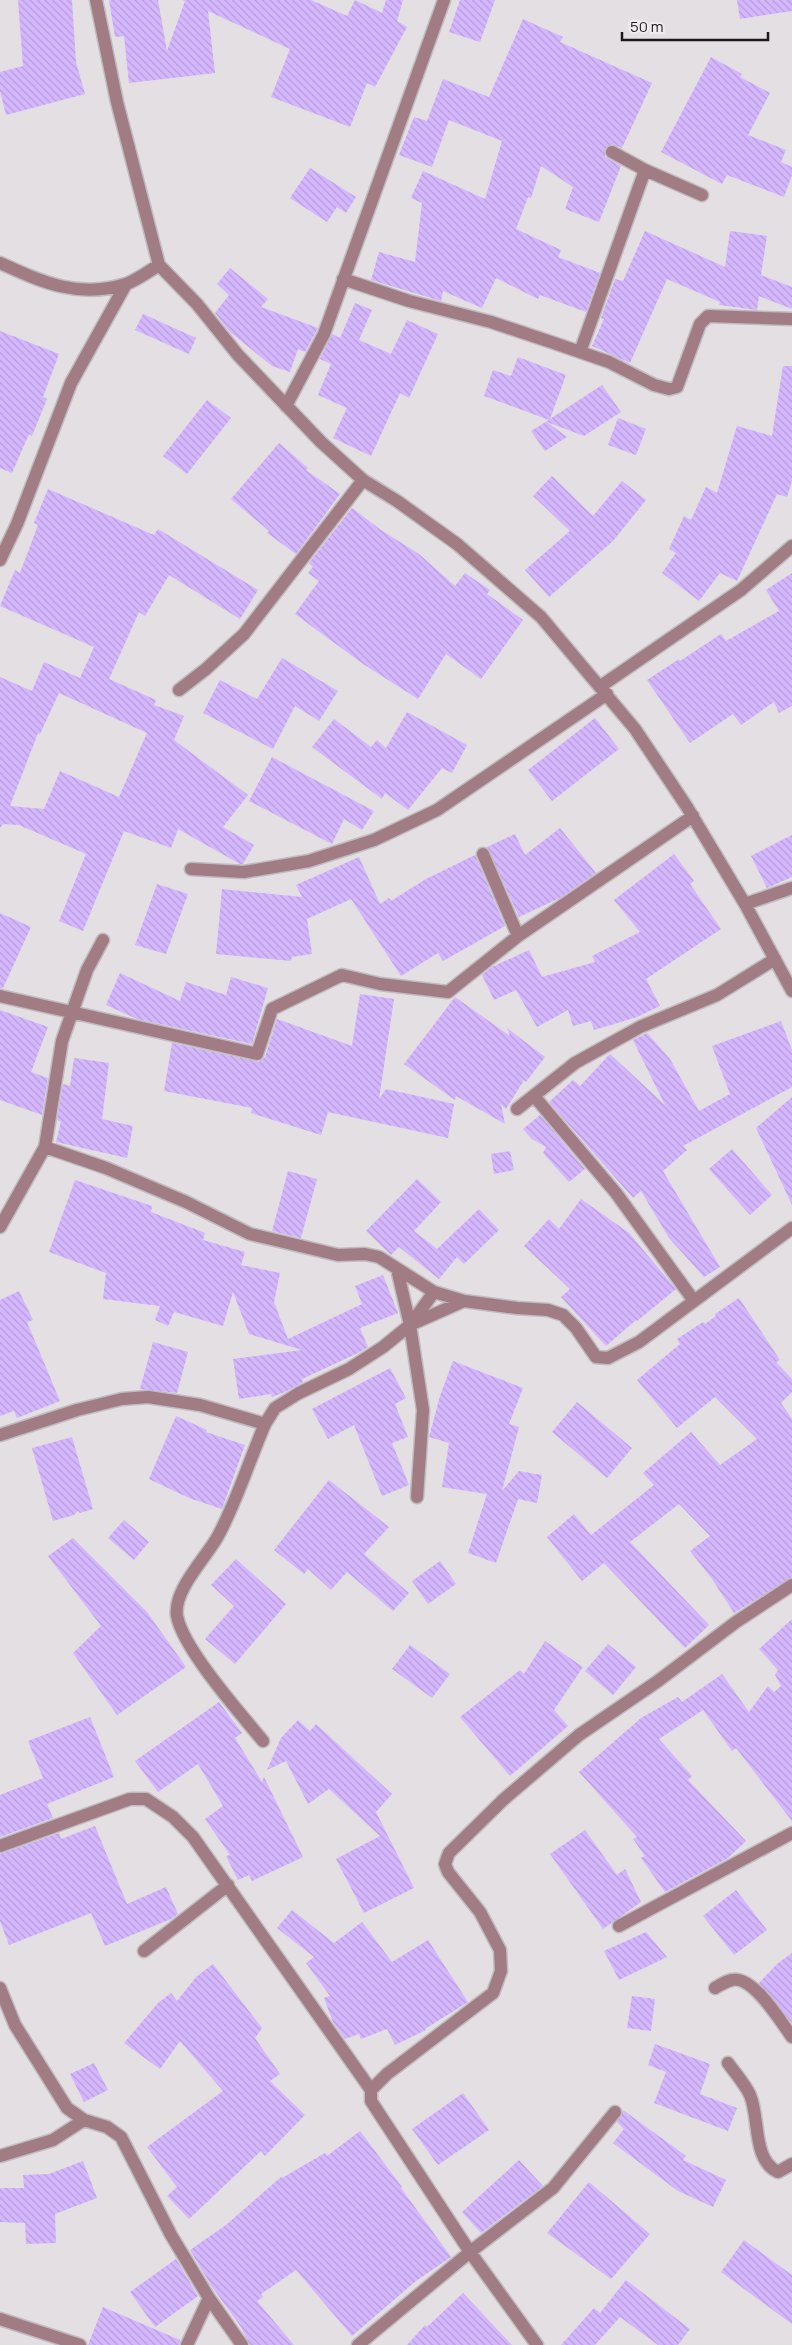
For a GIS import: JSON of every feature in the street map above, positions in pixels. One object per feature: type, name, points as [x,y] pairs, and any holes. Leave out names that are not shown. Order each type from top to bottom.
[{"type":"street","points":[[96,0],[117,102],[160,265],[197,304],[238,355],[286,406],[363,480],[397,501],[457,544],[541,617],[635,729],[692,816],[792,991]]},
{"type":"street","points":[[286,406],[324,334],[444,0]]},
{"type":"street","points":[[612,152],[645,170],[702,195]]},
{"type":"street","points":[[580,352],[645,170]]},
{"type":"street","points":[[0,262],[60,288],[90,289],[126,284],[160,265]]},
{"type":"street","points":[[343,280],[409,301],[492,322],[609,362],[654,385],[669,389],[677,387],[700,324],[708,316],[792,319]]},
{"type":"street","points":[[0,560],[17,524],[71,383],[126,284]]},
{"type":"street","points":[[179,690],[206,669],[244,634],[363,480]]},
{"type":"street","points":[[191,870],[244,872],[309,861],[374,840],[437,810],[741,590],[792,546]]},
{"type":"street","points":[[0,996],[257,1054],[272,1009],[342,975],[380,984],[448,992],[518,936],[692,816]]},
{"type":"street","points":[[483,854],[518,936]]},
{"type":"street","points":[[744,904],[792,888]]},
{"type":"street","points":[[0,1227],[45,1147],[62,1041],[87,970],[103,940]]},
{"type":"street","points":[[517,1110],[575,1063],[640,1027],[717,995],[775,959]]},
{"type":"street","points":[[534,1096],[616,1194],[694,1301]]},
{"type":"street","points":[[45,1147],[106,1168],[186,1202],[250,1234],[338,1256],[366,1254],[379,1257],[434,1292],[464,1301],[548,1310],[563,1315],[576,1328],[596,1357],[608,1358],[639,1342],[792,1228]]},
{"type":"street","points":[[397,1269],[410,1325],[423,1410],[417,1498]]},
{"type":"street","points":[[410,1325],[434,1292]]},
{"type":"street","points":[[263,1741],[214,1681],[184,1634],[177,1616],[178,1598],[218,1536],[265,1424],[275,1408],[299,1393],[349,1369],[410,1325],[464,1301]]},
{"type":"street","points":[[0,1435],[77,1410],[122,1399],[148,1397],[200,1405],[265,1424]]},
{"type":"street","points":[[371,2090],[386,2074],[493,1993],[501,1971],[500,1950],[480,1912],[448,1872],[445,1864],[449,1853],[503,1800],[579,1736],[658,1681],[736,1622],[792,1585]]},
{"type":"street","points":[[0,1846],[130,1799],[146,1799],[173,1817],[193,1837],[228,1885],[371,2090],[371,2101],[470,2252],[537,2345]]},
{"type":"street","points":[[619,1926],[792,1833]]},
{"type":"street","points":[[144,1951],[228,1885]]},
{"type":"street","points":[[714,1988],[733,1979],[748,1982],[767,2003],[792,2037]]},
{"type":"street","points":[[0,1988],[3,2004],[67,2108],[84,2120],[107,2127],[121,2137],[171,2235],[209,2298],[242,2345]]},
{"type":"street","points":[[728,2063],[750,2095],[762,2155],[769,2168],[778,2172],[792,2164]]},
{"type":"street","points":[[358,2345],[470,2252],[553,2188],[615,2112]]},
{"type":"street","points":[[0,2156],[53,2140],[84,2120]]},
{"type":"street","points":[[187,2345],[209,2298]]},
{"type":"street","points":[[0,2319],[80,2345]]},
{"type":"building","points":[[18,0],[72,0],[76,62],[85,94],[6,115],[0,91],[0,72],[23,66]]},
{"type":"building","points":[[109,0],[158,0],[167,51],[185,1],[182,0],[311,0],[347,16],[355,0],[382,13],[386,0],[403,0],[397,21],[407,27],[375,87],[367,83],[350,127],[271,97],[290,49],[208,11],[215,73],[129,83],[124,36],[115,37]]},
{"type":"building","points":[[460,0],[495,0],[480,42],[449,32]]},
{"type":"building","points":[[737,0],[792,0],[792,11],[740,19]]},
{"type":"building","points":[[523,19],[563,37],[560,42],[652,83],[622,148],[612,144],[605,149],[605,157],[621,166],[599,222],[565,209],[573,187],[541,166],[531,198],[528,197],[516,229],[561,250],[558,257],[600,273],[586,312],[540,295],[538,299],[496,278],[482,308],[443,291],[441,301],[371,280],[379,252],[415,262],[422,203],[411,198],[423,171],[485,199],[502,141],[449,120],[432,167],[399,155],[414,117],[427,121],[443,79],[489,97]]},
{"type":"building","points":[[711,57],[742,74],[740,77],[770,93],[748,135],[786,150],[781,162],[792,167],[792,175],[784,197],[727,175],[722,184],[661,152]]},
{"type":"building","points":[[310,168],[356,197],[346,213],[337,207],[327,222],[290,198]]},
{"type":"building","points":[[645,231],[725,267],[730,231],[767,236],[761,275],[792,287],[792,309],[759,296],[757,310],[719,305],[720,302],[667,279],[630,363],[592,346],[604,319],[601,318],[615,279],[623,281]]},
{"type":"building","points":[[230,268],[268,299],[261,307],[318,328],[305,352],[298,349],[290,372],[272,366],[230,332],[215,313],[229,295],[217,284]]},
{"type":"building","points":[[355,303],[372,310],[359,340],[391,354],[407,320],[438,334],[409,398],[400,393],[371,456],[333,438],[347,408],[318,395],[331,364],[320,359],[332,334],[340,338]]},
{"type":"building","points":[[143,314],[196,338],[189,354],[135,330]]},
{"type":"building","points":[[0,331],[59,354],[43,397],[47,399],[32,436],[29,434],[12,473],[0,468]]},
{"type":"building","points":[[518,357],[566,375],[550,419],[602,385],[621,412],[584,436],[547,422],[567,437],[545,451],[531,431],[549,420],[484,396],[493,370],[511,376]]},
{"type":"building","points":[[783,366],[792,366],[792,481],[787,497],[777,494],[737,581],[720,573],[699,601],[662,573],[676,553],[669,549],[684,516],[691,520],[706,487],[717,493],[737,426],[772,436]]},
{"type":"building","points":[[207,400],[231,418],[187,474],[163,456]]},
{"type":"building","points":[[618,418],[646,429],[636,455],[608,445]]},
{"type":"building","points":[[279,443],[308,468],[306,470],[340,494],[296,554],[267,533],[269,531],[231,499]]},
{"type":"building","points":[[552,476],[593,516],[622,481],[646,500],[613,541],[549,597],[525,570],[570,531],[533,496]]},
{"type":"building","points":[[48,489],[154,535],[158,529],[258,590],[240,619],[169,575],[145,616],[139,612],[109,679],[156,700],[154,705],[184,716],[174,740],[248,795],[223,827],[254,845],[243,864],[240,864],[178,829],[171,848],[124,831],[83,931],[59,921],[86,854],[19,825],[3,824],[0,828],[0,677],[32,691],[44,662],[80,678],[94,647],[0,606],[15,570],[20,573],[38,525],[34,523]],"holes":[[[59,693],[147,733],[119,797],[60,771],[44,809],[10,806],[38,733],[40,734]]]},
{"type":"building","points":[[352,508],[381,530],[419,554],[455,586],[465,573],[490,590],[487,594],[523,620],[481,679],[446,654],[418,699],[363,664],[295,614],[319,581],[308,573],[313,567],[309,563]]},
{"type":"building","points":[[792,573],[792,706],[779,713],[774,702],[741,725],[733,714],[690,743],[647,680],[721,634],[726,641],[779,611],[766,590]]},
{"type":"building","points":[[282,658],[338,691],[319,721],[295,706],[273,749],[203,713],[220,680],[257,699]]},
{"type":"building","points":[[407,712],[467,745],[452,773],[442,768],[408,810],[385,793],[382,799],[312,747],[334,719],[371,747],[377,740],[386,748]]},
{"type":"building","points":[[595,718],[619,749],[552,801],[528,770]]},
{"type":"building","points":[[272,757],[374,811],[362,830],[344,819],[332,844],[249,801]]},
{"type":"building","points":[[560,828],[596,873],[560,898],[519,917],[487,847],[515,834],[525,855]]},
{"type":"building","points":[[792,835],[792,877],[767,888],[751,856]]},
{"type":"building","points":[[674,854],[694,881],[690,884],[721,929],[646,979],[660,1006],[637,1017],[594,1030],[591,1021],[573,1026],[568,1010],[537,1027],[516,990],[494,1000],[482,975],[492,967],[529,950],[542,977],[595,962],[592,956],[640,932],[614,900]]},
{"type":"building","points":[[475,855],[505,926],[443,961],[438,953],[401,976],[351,899],[307,919],[312,954],[292,957],[291,961],[216,954],[222,889],[302,897],[296,885],[359,857],[380,904],[389,898],[391,901],[426,879]]},
{"type":"building","points":[[157,884],[188,894],[166,954],[135,945]]},
{"type":"building","points":[[0,913],[31,927],[3,988],[0,988]]},
{"type":"building","points":[[120,973],[180,1001],[186,982],[226,995],[231,977],[268,988],[252,1044],[137,1019],[106,1005]]},
{"type":"building","points":[[360,994],[394,999],[379,1099],[386,1089],[454,1104],[448,1138],[328,1112],[321,1135],[251,1113],[252,1108],[164,1091],[172,1043],[259,1062],[265,1057],[277,1019],[352,1046]]},
{"type":"building","points":[[455,997],[510,1036],[507,1028],[545,1057],[526,1082],[524,1080],[506,1109],[501,1104],[505,1124],[456,1096],[455,1100],[404,1064]]},
{"type":"building","points":[[0,1010],[48,1027],[31,1072],[48,1078],[42,1115],[0,1100]]},
{"type":"building","points":[[781,1021],[792,1050],[792,1087],[683,1146],[687,1150],[663,1171],[720,1267],[704,1277],[669,1238],[641,1191],[633,1198],[549,1102],[573,1080],[580,1086],[610,1054],[665,1105],[633,1040],[647,1033],[670,1059],[699,1111],[730,1094],[712,1046]]},
{"type":"building","points":[[74,1058],[109,1063],[102,1119],[133,1126],[127,1158],[56,1142],[61,1122],[57,1120],[63,1084],[70,1086]]},
{"type":"building","points":[[792,1097],[792,1205],[756,1128]]},
{"type":"building","points":[[540,1115],[585,1169],[569,1182],[543,1153],[546,1147],[532,1139],[523,1129]]},
{"type":"building","points":[[732,1149],[772,1195],[750,1215],[709,1169]]},
{"type":"building","points":[[510,1151],[514,1170],[494,1174],[491,1154]]},
{"type":"building","points":[[288,1171],[317,1179],[301,1238],[272,1231]]},
{"type":"building","points":[[417,1179],[441,1202],[414,1231],[437,1249],[479,1209],[499,1230],[464,1264],[457,1257],[439,1279],[399,1247],[391,1255],[366,1231]]},
{"type":"building","points":[[75,1180],[152,1206],[151,1212],[205,1233],[203,1240],[245,1252],[241,1265],[280,1273],[274,1302],[288,1339],[362,1304],[355,1286],[383,1275],[398,1313],[360,1328],[368,1347],[358,1353],[302,1379],[303,1382],[285,1392],[272,1397],[271,1394],[239,1399],[233,1359],[302,1350],[249,1334],[233,1292],[223,1326],[174,1312],[168,1326],[155,1320],[160,1306],[103,1299],[106,1273],[49,1252]]},
{"type":"building","points":[[581,1199],[629,1233],[676,1289],[606,1346],[561,1297],[570,1289],[524,1246],[549,1219],[559,1229]]},
{"type":"building","points":[[19,1291],[33,1320],[27,1322],[60,1401],[17,1418],[14,1411],[0,1416],[0,1300]]},
{"type":"building","points":[[739,1298],[780,1360],[776,1362],[792,1379],[792,1392],[781,1403],[792,1419],[792,1577],[734,1613],[712,1579],[690,1551],[710,1536],[679,1504],[630,1542],[709,1625],[685,1648],[604,1563],[582,1581],[547,1537],[574,1514],[591,1535],[654,1485],[643,1473],[691,1432],[720,1465],[757,1439],[715,1397],[677,1428],[637,1380],[680,1344],[677,1339],[703,1322],[705,1324],[716,1316],[715,1314]]},
{"type":"building","points":[[153,1342],[188,1352],[177,1393],[140,1389]]},
{"type":"building","points":[[453,1361],[523,1388],[509,1424],[519,1427],[502,1491],[519,1471],[542,1475],[537,1503],[518,1499],[496,1563],[468,1553],[487,1494],[442,1487],[449,1443],[429,1437],[440,1396]]},
{"type":"building","points":[[390,1368],[406,1398],[395,1404],[408,1437],[392,1443],[409,1485],[382,1496],[354,1425],[328,1439],[312,1409]]},
{"type":"building","points":[[577,1402],[632,1448],[607,1478],[552,1432]]},
{"type":"building","points":[[176,1416],[207,1430],[206,1432],[245,1445],[222,1509],[189,1498],[149,1479]]},
{"type":"building","points":[[72,1437],[93,1509],[80,1513],[78,1511],[74,1515],[53,1521],[32,1448]]},
{"type":"building","points":[[329,1480],[389,1527],[364,1554],[409,1593],[393,1611],[347,1572],[331,1590],[308,1569],[304,1574],[274,1550]]},
{"type":"building","points":[[124,1520],[149,1542],[134,1560],[108,1538]]},
{"type":"building","points":[[73,1538],[147,1612],[186,1667],[117,1715],[73,1653],[101,1626],[48,1556]]},
{"type":"building","points":[[236,1559],[286,1604],[235,1664],[205,1639],[234,1606],[211,1585]]},
{"type":"building","points":[[440,1561],[456,1584],[428,1604],[412,1581]]},
{"type":"building","points":[[792,1619],[792,1821],[736,1748],[732,1751],[703,1710],[659,1739],[692,1776],[688,1780],[746,1841],[728,1858],[665,1892],[641,1858],[645,1856],[633,1839],[637,1837],[579,1772],[641,1718],[678,1697],[682,1702],[722,1674],[749,1712],[768,1686],[774,1692],[781,1686],[775,1675],[778,1670],[759,1649]]},
{"type":"building","points":[[545,1641],[583,1667],[554,1710],[568,1726],[510,1776],[460,1717],[520,1670],[524,1674]]},
{"type":"building","points":[[608,1644],[636,1667],[613,1695],[585,1671]]},
{"type":"building","points":[[410,1645],[450,1674],[432,1698],[392,1669]]},
{"type":"building","points":[[219,1702],[242,1733],[235,1738],[262,1782],[264,1777],[303,1857],[252,1881],[249,1875],[238,1880],[226,1856],[230,1855],[205,1819],[223,1806],[198,1764],[158,1792],[135,1761]]},
{"type":"building","points":[[90,1717],[114,1777],[47,1804],[53,1818],[0,1837],[0,1795],[43,1778],[28,1741]]},
{"type":"building","points":[[298,1720],[310,1731],[316,1724],[392,1794],[376,1812],[414,1888],[364,1913],[336,1859],[380,1836],[329,1789],[308,1804],[286,1761],[267,1770],[281,1738]]},
{"type":"building","points":[[95,1826],[127,1904],[166,1887],[178,1914],[171,1919],[105,1946],[91,1913],[9,1945],[0,1921],[0,1854],[59,1833],[61,1839]]},
{"type":"building","points":[[585,1830],[617,1875],[625,1869],[641,1902],[603,1929],[550,1854]]},
{"type":"building","points":[[736,1890],[767,1930],[734,1955],[703,1916]]},
{"type":"building","points":[[292,1910],[334,1943],[362,1922],[392,1962],[428,1940],[468,2002],[426,2030],[395,2045],[387,2029],[361,2039],[359,2034],[345,2039],[333,2022],[324,1998],[330,1996],[306,1963],[314,1957],[277,1928]]},
{"type":"building","points":[[646,1932],[667,1957],[619,1980],[604,1951]]},
{"type":"building","points":[[792,1953],[792,2023],[759,1983],[777,1964]]},
{"type":"building","points":[[213,1964],[262,2028],[255,2038],[280,2074],[270,2081],[305,2115],[265,2156],[261,2151],[189,2219],[167,2196],[177,2187],[147,2147],[223,2091],[180,2041],[160,2069],[124,2043],[158,2003],[171,1993],[177,2001],[196,1977]]},
{"type":"building","points":[[632,1996],[655,1999],[651,2031],[627,2028]]},
{"type":"building","points":[[655,2044],[710,2064],[700,2094],[737,2108],[728,2131],[654,2103],[666,2072],[648,2065]]},
{"type":"building","points":[[94,2063],[108,2090],[84,2102],[70,2074]]},
{"type":"building","points":[[463,2093],[489,2130],[438,2165],[412,2129]]},
{"type":"building","points":[[623,2110],[686,2156],[683,2160],[726,2180],[713,2207],[678,2191],[613,2143],[624,2129],[617,2122]]},
{"type":"building","points":[[360,2131],[451,2257],[416,2281],[352,2336],[296,2270],[261,2294],[263,2297],[257,2301],[294,2345],[250,2345],[241,2327],[212,2287],[190,2250],[226,2225],[281,2177],[325,2153],[327,2156]]},
{"type":"building","points":[[519,2160],[543,2186],[481,2233],[462,2212]]},
{"type":"building","points":[[83,2161],[97,2198],[55,2214],[56,2243],[26,2244],[25,2223],[0,2222],[0,2188],[24,2188],[23,2175],[49,2174]]},
{"type":"building","points":[[589,2182],[650,2234],[611,2279],[547,2233]]},
{"type":"building","points":[[744,2240],[792,2275],[792,2324],[721,2272]]},
{"type":"building","points":[[176,2259],[198,2296],[155,2327],[130,2292]]},
{"type":"building","points":[[626,2280],[690,2329],[678,2345],[658,2345],[620,2317],[595,2345],[561,2345],[594,2308],[600,2313]]},
{"type":"building","points":[[463,2293],[512,2345],[407,2345],[425,2325],[427,2327]]},
{"type":"building","points":[[103,2307],[180,2340],[179,2345],[88,2345]]}]
